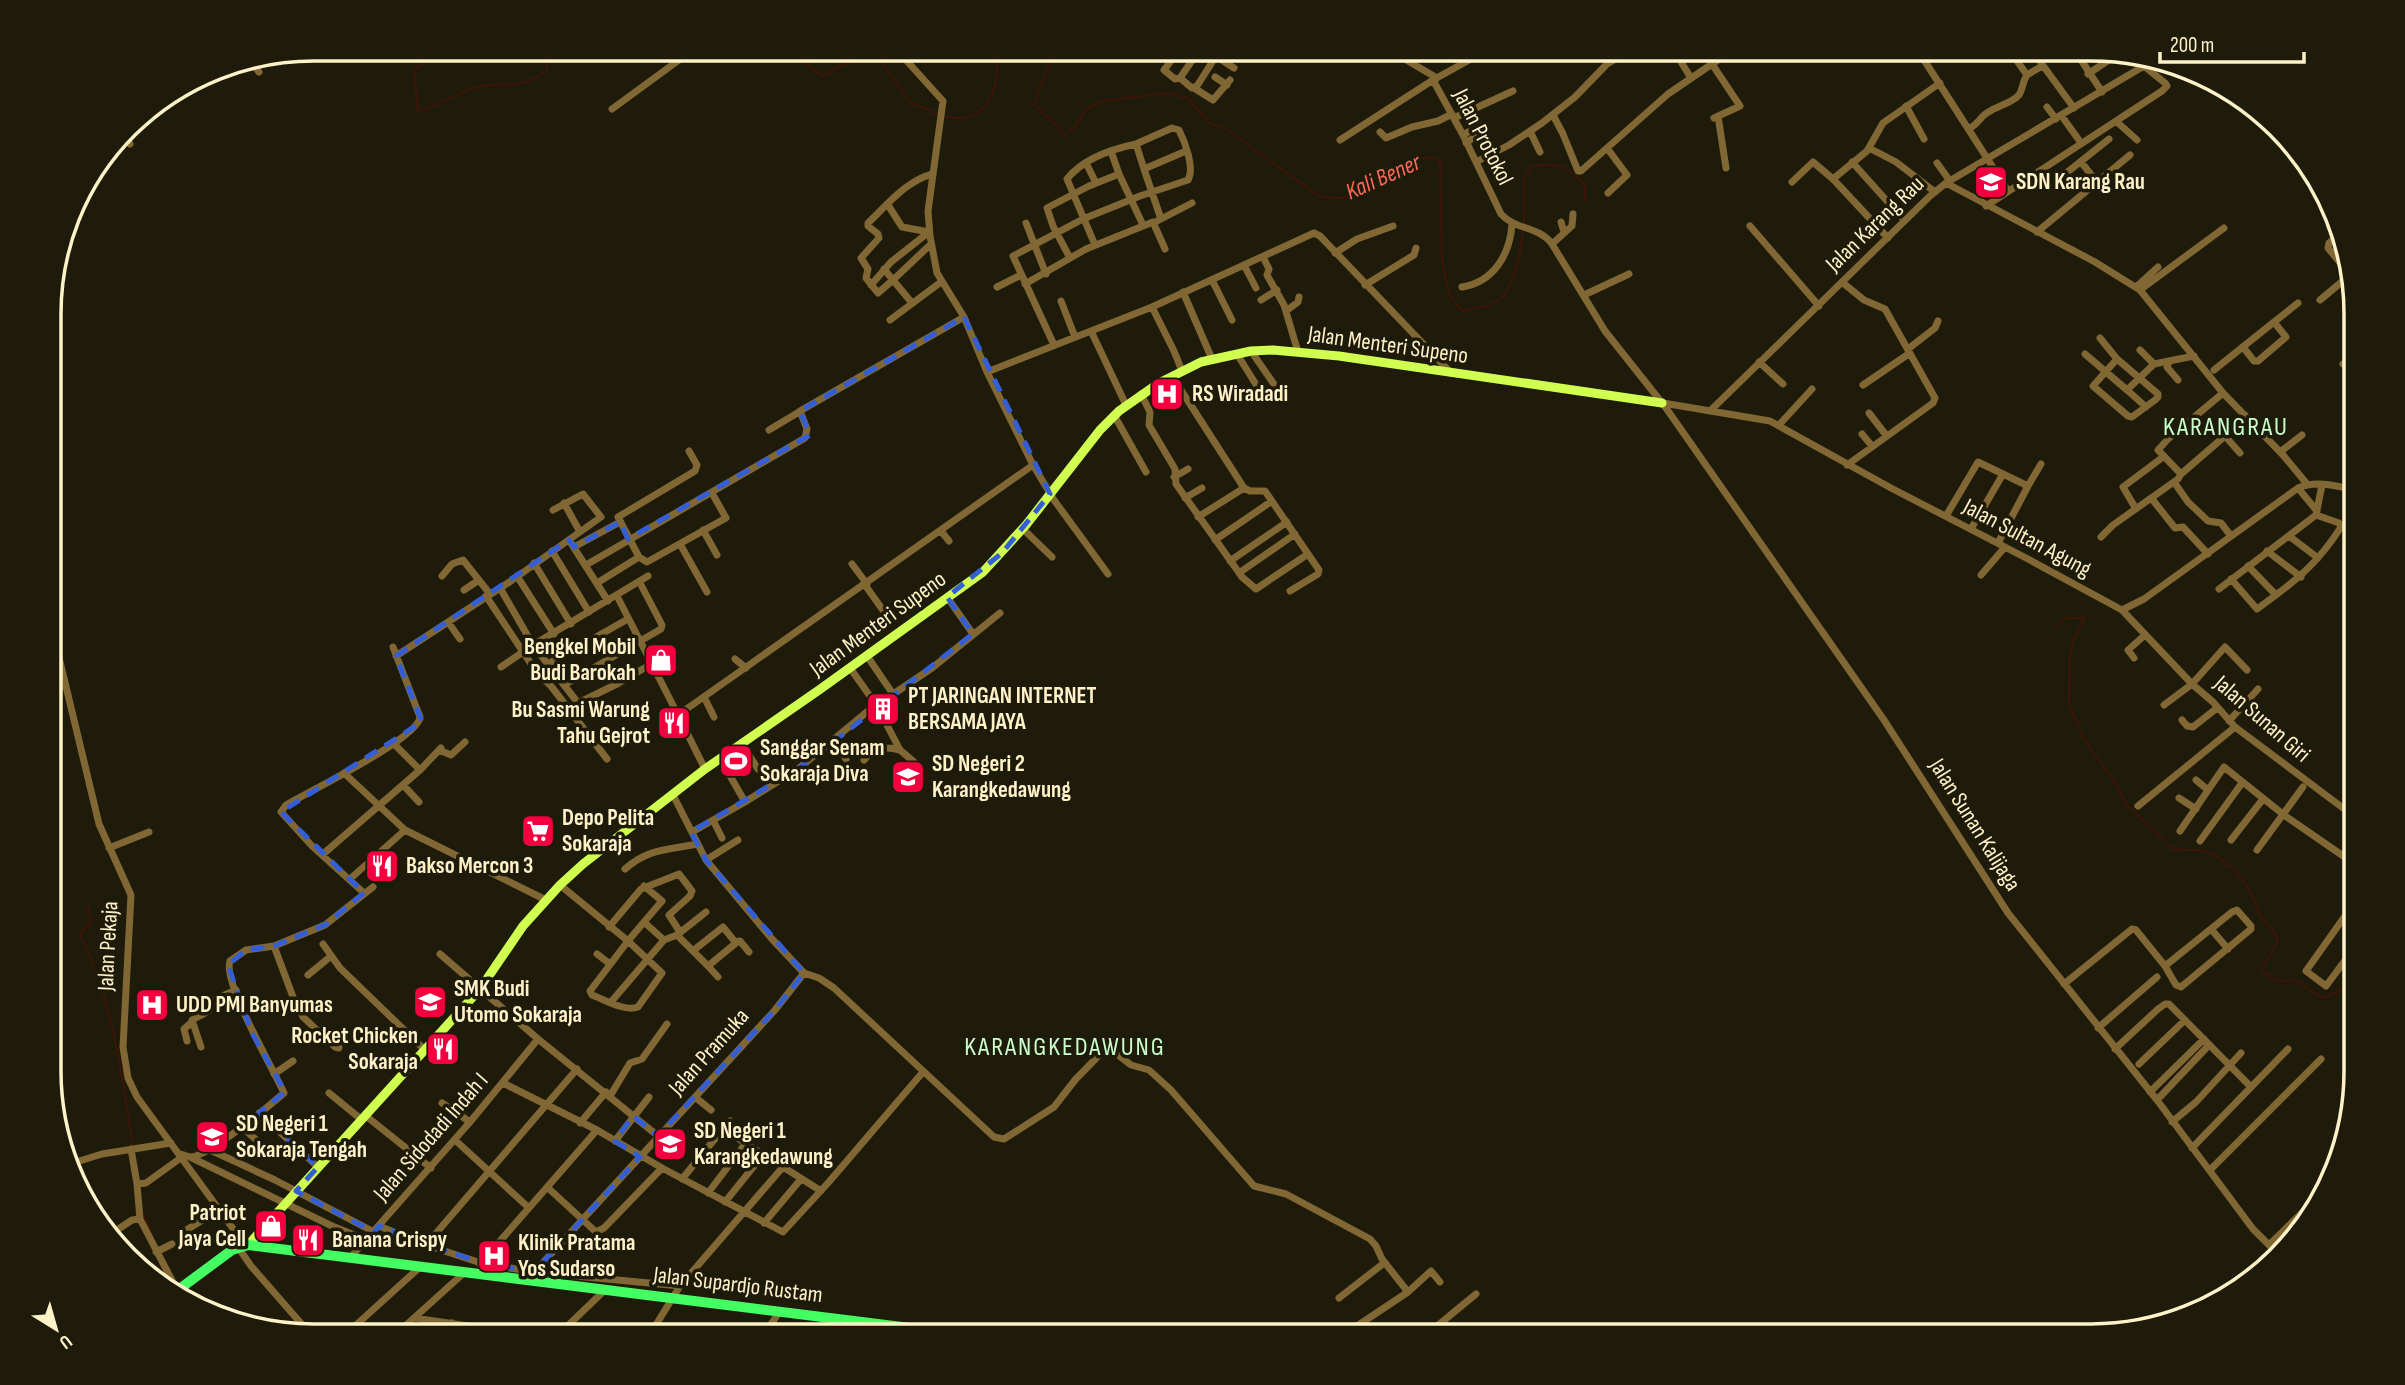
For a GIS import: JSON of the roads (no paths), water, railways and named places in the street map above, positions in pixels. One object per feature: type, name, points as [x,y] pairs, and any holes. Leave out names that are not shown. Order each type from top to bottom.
[{"type":"highway","name":"Jalan Supardjo Rustam","points":[[243,1245],[464,1272],[530,1276],[606,1290],[878,1324]]},
{"type":"highway","points":[[182,1287],[243,1245]]},
{"type":"main road","name":"Jalan Menteri Supeno","points":[[243,1245],[428,1049],[480,989],[523,926],[560,885],[705,769],[983,572],[1023,529],[1100,430],[1141,394],[1182,371],[1212,359],[1251,351],[1273,350],[1662,403]]},
{"type":"street","points":[[612,109],[678,61]]},
{"type":"street","points":[[906,61],[925,84],[942,98],[941,124],[928,211],[935,267],[964,317],[987,372],[1033,466],[1108,574]]},
{"type":"street","points":[[1171,61],[1164,70],[1213,100],[1228,82],[1215,77]]},
{"type":"street","points":[[1180,78],[1193,61]]},
{"type":"street","points":[[1194,88],[1213,61]]},
{"type":"street","points":[[1223,61],[1234,68]]},
{"type":"street","points":[[1340,141],[1435,79],[1408,61]]},
{"type":"street","name":"Jalan Protokol","points":[[1467,61],[1435,79],[1501,214],[1513,224]]},
{"type":"street","points":[[1476,162],[1552,115],[1613,61]]},
{"type":"street","points":[[1680,61],[1691,78]]},
{"type":"street","points":[[1552,115],[1578,171],[1581,171],[1649,110],[1716,61]]},
{"type":"street","points":[[1924,61],[2008,191]]},
{"type":"street","points":[[2017,61],[2027,75]]},
{"type":"street","points":[[2039,61],[2074,108]]},
{"type":"street","points":[[2081,61],[2102,92]]},
{"type":"street","points":[[2088,74],[2106,62]]},
{"type":"street","points":[[1712,64],[1740,106],[1719,116],[1727,168]]},
{"type":"street","points":[[1969,129],[1986,114],[2017,97],[2022,91],[2021,83],[2027,75],[2042,66]]},
{"type":"street","name":"Jalan Karang Rau","points":[[1710,411],[1935,191],[2143,67]]},
{"type":"street","points":[[1986,206],[2159,94],[2166,86],[2145,67]]},
{"type":"street","points":[[256,68],[259,72]]},
{"type":"street","points":[[1833,179],[1869,148],[1883,123],[1940,83]]},
{"type":"street","points":[[1381,132],[1384,138],[1388,138],[1412,127],[1453,116],[1513,91]]},
{"type":"street","points":[[1906,106],[1924,139]]},
{"type":"street","points":[[2048,107],[2081,143]]},
{"type":"street","points":[[2117,122],[2137,140]]},
{"type":"street","points":[[1054,345],[1011,252],[1035,246],[1083,219],[1190,178],[1181,132],[1175,127],[1086,163],[1067,179],[1072,195],[1083,219],[1095,245]]},
{"type":"street","points":[[1465,139],[1480,129]]},
{"type":"street","points":[[1530,131],[1540,152]]},
{"type":"street","points":[[2055,182],[2109,139]]},
{"type":"street","points":[[1136,144],[1165,249]]},
{"type":"street","points":[[1607,148],[1627,175],[1608,192]]},
{"type":"street","points":[[1869,148],[1896,162],[1935,191]]},
{"type":"street","points":[[1111,151],[1143,225]]},
{"type":"street","points":[[1144,169],[1186,151]]},
{"type":"street","points":[[2037,232],[2130,155]]},
{"type":"street","points":[[1792,182],[1813,162],[1833,179],[1888,237]]},
{"type":"street","points":[[1852,162],[1904,220]]},
{"type":"street","points":[[2081,162],[2096,182]]},
{"type":"street","points":[[1086,163],[1096,183]]},
{"type":"street","points":[[1937,163],[1948,182],[1986,206],[2138,288],[2194,356],[2211,372],[2223,393],[2307,484]]},
{"type":"street","points":[[931,244],[878,293],[865,276],[868,269],[861,258],[879,238],[868,223],[912,184],[933,174]]},
{"type":"street","points":[[1070,258],[1046,208],[1119,174]]},
{"type":"street","points":[[1025,284],[1095,245],[1157,221],[1192,203]]},
{"type":"street","points":[[888,205],[902,227],[929,232]]},
{"type":"street","points":[[1552,244],[1572,226],[1573,214]]},
{"type":"street","points":[[1561,222],[1564,233]]},
{"type":"street","points":[[1026,223],[1046,274]]},
{"type":"street","points":[[1462,287],[1484,280],[1495,269],[1505,254],[1513,224]]},
{"type":"street","name":"Jalan Sunan Kalijaga","points":[[1513,224],[1533,229],[1546,236],[1552,244],[1605,331],[1662,403],[1897,738],[2008,913],[2157,1100],[2253,1229],[2272,1248]]},
{"type":"street","points":[[1335,253],[1357,239],[1394,226]]},
{"type":"street","points":[[1750,226],[1819,306]]},
{"type":"street","points":[[2138,288],[2224,228]]},
{"type":"street","points":[[871,285],[899,255],[929,232]]},
{"type":"street","points":[[987,372],[1152,307],[1314,233],[1320,236],[1451,373]]},
{"type":"street","points":[[2332,240],[2328,248],[2338,260]]},
{"type":"street","points":[[1365,285],[1414,255],[1416,248]]},
{"type":"street","points":[[1263,257],[1269,269],[1267,275],[1286,311],[1298,352]]},
{"type":"street","points":[[1244,265],[1256,288]]},
{"type":"street","points":[[2138,288],[2158,267]]},
{"type":"street","points":[[884,269],[912,303]]},
{"type":"street","points":[[1584,295],[1629,274]]},
{"type":"street","points":[[997,287],[1021,275]]},
{"type":"street","points":[[1212,280],[1231,320]]},
{"type":"street","points":[[890,320],[942,282]]},
{"type":"street","points":[[1843,283],[1864,300],[1885,309],[1936,398],[1933,403],[1847,465]]},
{"type":"street","points":[[2320,300],[2342,283]]},
{"type":"street","points":[[1261,300],[1276,290]]},
{"type":"street","points":[[1183,292],[1212,359]]},
{"type":"street","points":[[1286,311],[1298,302],[1299,297]]},
{"type":"street","points":[[1061,301],[1075,337]]},
{"type":"street","points":[[2211,372],[2298,303]]},
{"type":"street","points":[[1152,307],[1182,371]]},
{"type":"street","points":[[769,430],[964,317]]},
{"type":"street","points":[[1863,385],[1909,351],[1935,328],[1938,321]]},
{"type":"street","points":[[2243,347],[2254,361],[2258,361],[2286,337],[2274,322]]},
{"type":"street","points":[[1091,331],[1126,405]]},
{"type":"street","points":[[2101,338],[2117,359],[2159,396],[2132,417],[2093,387],[2117,359]]},
{"type":"street","points":[[2140,350],[2154,364]]},
{"type":"street","points":[[1251,351],[1278,390]]},
{"type":"street","points":[[1237,354],[1265,399]]},
{"type":"street","points":[[2085,354],[2146,407]]},
{"type":"street","points":[[2127,390],[2154,364],[2194,356]]},
{"type":"street","points":[[1759,362],[1783,384]]},
{"type":"street","points":[[2169,362],[2167,367],[2178,380]]},
{"type":"street","points":[[1172,376],[1244,488],[1250,491],[1265,491],[1320,572],[1290,591]]},
{"type":"street","points":[[1779,425],[1812,389]]},
{"type":"street","points":[[2181,474],[2158,450],[2223,393]]},
{"type":"street","points":[[1141,394],[1150,412],[1149,425],[1175,469],[1174,477],[1185,498],[1238,573],[1256,589],[1308,554]]},
{"type":"street","name":"Jalan Sultan Agung","points":[[1662,403],[1763,418],[1779,425],[1847,465],[2122,610]]},
{"type":"street","points":[[586,565],[807,436],[807,429],[799,412]]},
{"type":"street","points":[[1869,413],[1886,435]]},
{"type":"street","points":[[1114,415],[1146,472]]},
{"type":"street","points":[[2101,537],[2174,482],[2245,415]]},
{"type":"street","points":[[1862,434],[1872,446]]},
{"type":"street","points":[[2280,452],[2302,435]]},
{"type":"street","points":[[2225,436],[2240,453]]},
{"type":"street","points":[[689,452],[697,465],[695,471],[618,517],[639,557],[648,562],[726,518],[712,493]]},
{"type":"street","points":[[2136,509],[2123,487],[2163,457]]},
{"type":"street","points":[[1946,516],[1976,463],[1980,462],[2028,486]]},
{"type":"street","points":[[1980,575],[2001,545],[2041,464]]},
{"type":"street","points":[[678,715],[1033,466]]},
{"type":"street","points":[[1174,477],[1188,469]]},
{"type":"street","points":[[1971,529],[2003,474]]},
{"type":"street","points":[[2174,482],[2188,502],[2208,521],[2221,523],[2231,536]]},
{"type":"street","points":[[2122,610],[2144,600],[2298,488],[2307,484],[2344,488]]},
{"type":"street","points":[[2219,589],[2316,513],[2322,485]]},
{"type":"street","points":[[1185,498],[1202,488]]},
{"type":"street","points":[[1198,517],[1244,488]]},
{"type":"street","points":[[2231,579],[2256,609],[2301,577],[2341,527],[2339,523],[2316,513],[2298,488]]},
{"type":"street","points":[[552,510],[583,494],[608,528]]},
{"type":"street","points":[[2152,499],[2175,528],[2183,527],[2208,554]]},
{"type":"street","points":[[1214,540],[1272,501]]},
{"type":"street","points":[[564,503],[580,532]]},
{"type":"street","points":[[571,544],[580,532],[601,517]]},
{"type":"street","points":[[396,656],[552,551],[620,522]]},
{"type":"street","points":[[1230,561],[1287,522]]},
{"type":"street","points":[[1023,529],[1052,557]]},
{"type":"street","points":[[704,530],[717,555]]},
{"type":"street","points":[[941,531],[949,541]]},
{"type":"street","points":[[1238,573],[1294,534]]},
{"type":"street","points":[[2289,536],[2318,558]]},
{"type":"street","points":[[571,544],[608,601]]},
{"type":"street","points":[[680,544],[707,592]]},
{"type":"street","points":[[552,551],[589,612]]},
{"type":"street","points":[[2267,551],[2301,577]]},
{"type":"street","points":[[597,583],[639,557]]},
{"type":"street","points":[[442,576],[452,564],[463,560],[480,580],[522,652],[607,758]]},
{"type":"street","points":[[534,563],[571,624]]},
{"type":"street","points":[[852,564],[885,613]]},
{"type":"street","points":[[2248,566],[2276,595]]},
{"type":"street","points":[[517,576],[554,634]]},
{"type":"street","points":[[500,667],[648,576]]},
{"type":"street","points":[[464,590],[480,580]]},
{"type":"street","points":[[564,685],[658,632],[663,626],[640,583]]},
{"type":"street","points":[[500,588],[533,645],[576,701],[582,703],[653,663]]},
{"type":"street","points":[[617,596],[705,769]]},
{"type":"street","points":[[947,597],[973,634]]},
{"type":"street","name":"Jalan Sunan Giri","points":[[2122,610],[2232,724],[2344,808]]},
{"type":"street","points":[[692,832],[798,769],[1000,613]]},
{"type":"street","points":[[548,664],[628,619]]},
{"type":"street","points":[[447,622],[460,639]]},
{"type":"street","points":[[2134,658],[2128,650],[2145,635]]},
{"type":"street","points":[[364,894],[291,825],[281,812],[282,808],[410,733],[420,721],[393,647]]},
{"type":"street","points":[[2164,705],[2192,684],[2224,647],[2247,670]]},
{"type":"street","points":[[867,656],[893,694]]},
{"type":"street","points":[[735,659],[746,668]]},
{"type":"street","name":"Jalan Pekaja","points":[[61,666],[99,824],[131,895],[123,1034],[128,1078],[137,1097],[184,1156],[243,1245]]},
{"type":"street","points":[[850,668],[877,706],[900,750],[914,762]]},
{"type":"street","points":[[642,669],[655,674]]},
{"type":"street","points":[[2138,806],[2232,724],[2259,690]]},
{"type":"street","points":[[704,696],[714,717]]},
{"type":"street","points":[[2182,720],[2193,727],[2217,708]]},
{"type":"street","points":[[322,855],[420,770],[440,749],[451,755],[465,742]]},
{"type":"street","points":[[834,742],[846,759]]},
{"type":"street","points":[[393,743],[420,770]]},
{"type":"street","points":[[742,744],[758,769],[765,768],[775,782]]},
{"type":"street","points":[[864,760],[878,748],[900,750]]},
{"type":"street","points":[[721,760],[746,802]]},
{"type":"street","points":[[2180,831],[2224,767],[2284,815],[2344,856]]},
{"type":"street","points":[[344,773],[405,830],[546,900]]},
{"type":"street","points":[[2196,780],[2208,790]]},
{"type":"street","points":[[2200,841],[2242,783]]},
{"type":"street","points":[[403,785],[419,802]]},
{"type":"street","points":[[2257,850],[2303,787]]},
{"type":"street","points":[[673,795],[706,860],[772,939],[804,973],[819,978],[834,988],[993,1136],[1001,1140],[1052,1109],[1083,1071],[1109,1048],[1131,1065],[1149,1070],[1171,1090],[1254,1185],[1286,1194],[1370,1239],[1377,1246],[1384,1263],[1408,1292]]},
{"type":"street","points":[[2179,798],[2196,809]]},
{"type":"street","points":[[2231,840],[2263,799]]},
{"type":"street","points":[[713,820],[722,838]]},
{"type":"street","points":[[350,879],[405,830]]},
{"type":"street","points":[[109,848],[149,832]]},
{"type":"street","points":[[706,860],[738,840]]},
{"type":"street","points":[[625,869],[649,853],[698,844]]},
{"type":"street","points":[[609,927],[644,886],[677,874],[692,888],[692,893],[669,915],[691,950],[719,977]]},
{"type":"street","points":[[560,885],[628,941],[661,971],[661,976],[643,1002],[633,1009],[590,992],[628,941],[662,901],[644,886]]},
{"type":"street","points":[[140,1184],[184,1156],[208,1149],[242,1127],[284,1093],[252,1033],[229,970],[230,961],[246,950],[274,946],[325,925],[373,887]]},
{"type":"street","points":[[611,1002],[664,940],[706,912]]},
{"type":"street","points":[[2064,984],[2132,929],[2136,930],[2165,966],[2176,985],[2181,987],[2251,929],[2251,926],[2240,912],[2232,912],[2165,966]]},
{"type":"street","points":[[2344,919],[2306,971],[2326,986],[2344,963]]},
{"type":"street","points":[[644,922],[664,940]]},
{"type":"street","points":[[694,950],[723,927],[735,942]]},
{"type":"street","points":[[2211,929],[2228,949]]},
{"type":"street","points":[[735,942],[740,941],[749,952]]},
{"type":"street","points":[[708,967],[734,946],[735,942]]},
{"type":"street","points":[[323,944],[330,957],[428,1049],[442,1057]]},
{"type":"street","points":[[274,946],[303,1017],[339,1048]]},
{"type":"street","points":[[440,954],[538,1039],[658,1136]]},
{"type":"street","points":[[597,954],[610,964]]},
{"type":"street","points":[[308,975],[330,957]]},
{"type":"street","name":"Jalan Pramuka","points":[[530,1276],[775,1010],[804,973]]},
{"type":"street","points":[[2098,1028],[2157,977]]},
{"type":"street","points":[[187,1041],[184,1029],[194,1019],[211,1010],[211,1001],[236,990]]},
{"type":"street","points":[[2115,1049],[2165,1004],[2169,1004],[2250,1086]]},
{"type":"street","points":[[2139,1063],[2185,1020]]},
{"type":"street","points":[[191,1023],[201,1047]]},
{"type":"street","points":[[580,1122],[608,1094],[630,1063],[642,1059],[667,1024]]},
{"type":"street","name":"Jalan Sidodadi Indah I","points":[[350,1258],[431,1168],[538,1039]]},
{"type":"street","points":[[2157,1100],[2207,1042]]},
{"type":"street","points":[[2192,1148],[2288,1049]]},
{"type":"street","points":[[2172,1122],[2196,1102],[2241,1053]]},
{"type":"street","points":[[2150,1091],[2171,1071],[2190,1059]]},
{"type":"street","points":[[2210,1170],[2321,1059]]},
{"type":"street","points":[[274,1074],[293,1061]]},
{"type":"street","points":[[426,1245],[577,1069]]},
{"type":"street","points":[[2171,1071],[2178,1077]]},
{"type":"street","points":[[503,1083],[597,1130],[640,1157],[784,1232],[923,1072]]},
{"type":"street","points":[[329,1093],[431,1168]]},
{"type":"street","points":[[615,1141],[649,1097]]},
{"type":"street","points":[[695,1097],[711,1110]]},
{"type":"street","points":[[442,1103],[470,1122]]},
{"type":"street","points":[[258,1113],[318,1167]]},
{"type":"street","points":[[682,1179],[730,1121]]},
{"type":"street","points":[[242,1127],[264,1147]]},
{"type":"street","points":[[723,1129],[821,1191]]},
{"type":"street","points":[[407,1324],[464,1272],[481,1264],[597,1130]]},
{"type":"street","points":[[455,1140],[528,1207]]},
{"type":"street","points":[[78,1161],[102,1154],[172,1143]]},
{"type":"street","points":[[708,1193],[745,1144]]},
{"type":"street","points":[[133,1148],[140,1184],[140,1219],[169,1279]]},
{"type":"street","points":[[208,1149],[377,1229],[481,1264],[530,1276],[680,1286]]},
{"type":"street","points":[[725,1202],[763,1155]]},
{"type":"street","points":[[184,1156],[367,1240]]},
{"type":"street","points":[[657,1324],[680,1286],[783,1167]]},
{"type":"street","points":[[547,1187],[594,1231],[599,1231],[662,1168]]},
{"type":"street","points":[[764,1223],[801,1179]]},
{"type":"street","points":[[183,1232],[219,1210]]},
{"type":"street","points":[[2269,1245],[2298,1217]]},
{"type":"street","points":[[117,1230],[132,1220],[140,1219]]},
{"type":"street","points":[[158,1251],[172,1244]]},
{"type":"street","points":[[243,1245],[251,1266],[301,1323]]},
{"type":"street","points":[[457,1256],[464,1272]]},
{"type":"street","points":[[1339,1298],[1384,1263]]},
{"type":"street","points":[[357,1324],[420,1266]]},
{"type":"street","points":[[1360,1324],[1408,1292],[1432,1271],[1440,1282]]},
{"type":"street","points":[[569,1324],[606,1290]]},
{"type":"street","points":[[1439,1324],[1476,1294]]},
{"type":"street","points":[[1387,1306],[1394,1314]]},
{"type":"street","points":[[772,1324],[781,1311]]},
{"type":"street","points":[[414,1318],[458,1324]]},
{"type":"waterway","name":"Kali Bener","points":[[426,61],[414,70],[418,111],[474,88],[528,81],[547,70],[547,61]]},
{"type":"waterway","name":"Kali Bener","points":[[803,61],[822,76],[847,63],[863,61]]},
{"type":"waterway","name":"Kali Bener","points":[[880,61],[910,102],[937,114]]},
{"type":"waterway","name":"Kali Bener","points":[[942,116],[958,118],[971,116],[981,110],[994,90],[997,61]]},
{"type":"waterway","name":"Kali Bener","points":[[1052,61],[1034,104],[1065,134],[1074,128],[1086,109],[1104,101],[1167,93],[1188,98],[1209,123],[1225,128],[1320,197],[1344,198],[1392,168],[1429,157],[1440,161],[1442,262],[1449,294],[1462,311],[1491,304],[1505,294],[1517,267],[1523,228]]},
{"type":"waterway","name":"Kali Bener","points":[[1524,223],[1524,179],[1532,166],[1562,166],[1585,185],[1585,201]]},
{"type":"waterway","points":[[2057,626],[2066,618],[2085,618],[2073,640],[2069,703],[2083,738],[2119,788],[2125,803],[2172,848],[2199,850],[2215,856],[2230,866],[2242,880],[2262,918],[2277,937],[2276,945],[2262,970],[2270,977],[2286,981],[2296,980],[2321,997],[2344,990]]},
{"type":"waterway","points":[[88,907],[91,922],[80,934],[101,985],[108,1011],[133,1146]]},
{"type":"waterway","points":[[143,1213],[153,1237]]},
{"type":"place","name":"SDN Karang Rau","points":[[1991,182]]},
{"type":"place","name":"RS Wiradadi","points":[[1167,394]]},
{"type":"place","name":"Bengkel Mobil Budi Barokah","points":[[661,660]]},
{"type":"place","name":"PT JARINGAN INTERNET BERSAMA JAYA","points":[[883,709]]},
{"type":"place","name":"Bu Sasmi Warung Tahu Gejrot","points":[[674,723]]},
{"type":"place","name":"Sanggar Senam Sokaraja Diva","points":[[736,761]]},
{"type":"place","name":"SD Negeri 2 Karangkedawung","points":[[908,777]]},
{"type":"place","name":"Depo Pelita Sokaraja","points":[[538,831]]},
{"type":"place","name":"Bakso Mercon 3","points":[[382,866]]},
{"type":"place","name":"SMK Budi Utomo Sokaraja","points":[[430,1002]]},
{"type":"place","name":"UDD PMI Banyumas","points":[[152,1005]]},
{"type":"place","name":"Rocket Chicken Sokaraja","points":[[443,1049]]},
{"type":"place","name":"SD Negeri 1 Sokaraja Tengah","points":[[212,1137]]},
{"type":"place","name":"SD Negeri 1 Karangkedawung","points":[[670,1144]]},
{"type":"place","name":"Patriot Jaya Cell","points":[[271,1226]]},
{"type":"place","name":"Banana Crispy","points":[[308,1240]]},
{"type":"place","name":"Klinik Pratama Yos Sudarso","points":[[494,1256]]},
{"type":"district","name":"KARANGRAU","points":[[2226,427]]},
{"type":"district","name":"KARANGKEDAWUNG","points":[[1065,1047]]}]
